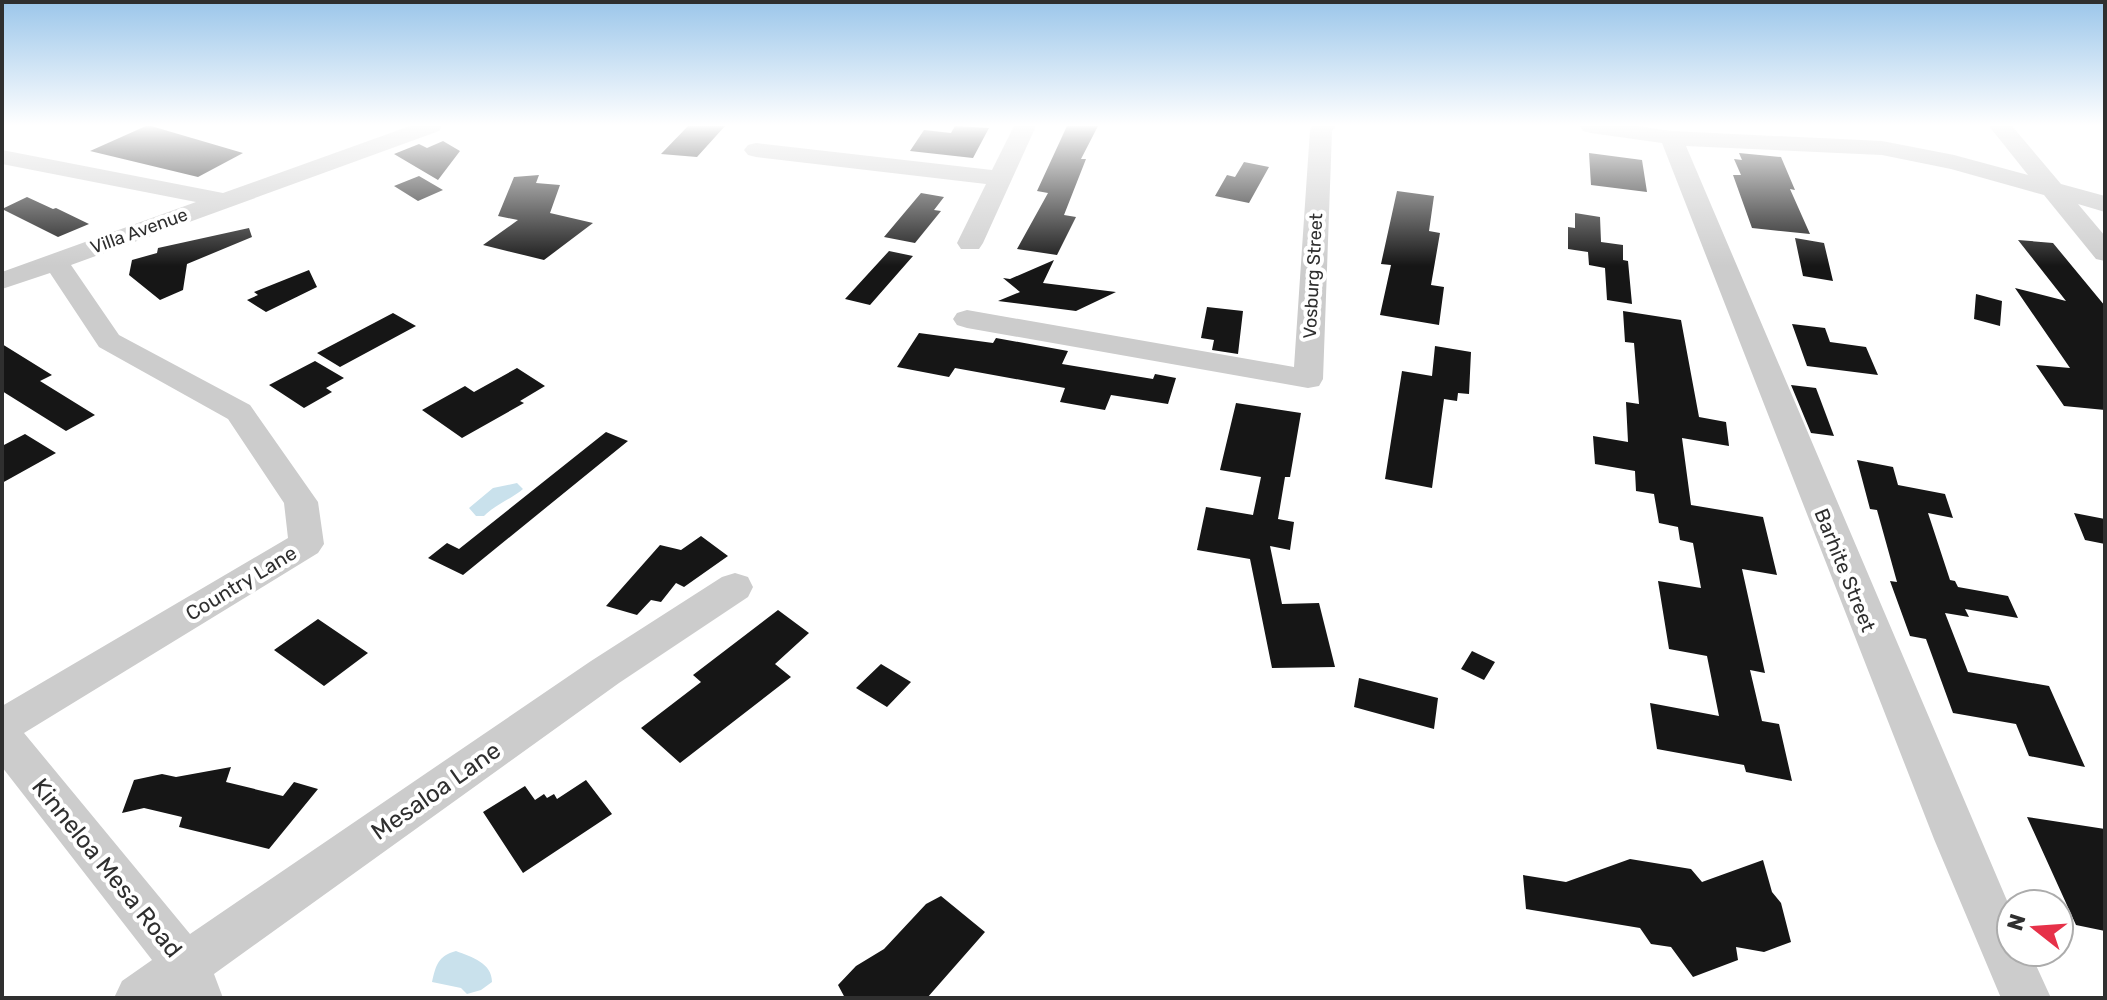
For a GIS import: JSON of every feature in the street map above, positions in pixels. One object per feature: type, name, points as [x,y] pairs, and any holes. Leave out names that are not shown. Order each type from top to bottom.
[{"type":"street","points":[[77,173],[198,198],[223,199]]},
{"type":"street","name":"Villa Avenue","points":[[2,281],[298,173]]},
{"type":"street","points":[[954,173],[1001,178]]},
{"type":"street","points":[[970,243],[1003,173]]},
{"type":"street","name":"Vosburg Street","points":[[967,319],[1308,379],[1319,173]]},
{"type":"street","name":"Barhite Street","points":[[1685,173],[1950,825],[2026,998]]},
{"type":"street","points":[[1992,173],[2105,204]]},
{"type":"street","points":[[2039,173],[2105,253]]},
{"type":"street","name":"Country Lane","points":[[4,735],[306,544],[301,502],[239,412],[109,341],[56,262]]},
{"type":"street","name":"Mesaloa Lane","points":[[139,998],[192,982],[605,672],[735,587]]},
{"type":"street","name":"Kinneloa Mesa Road","points":[[4,735],[192,982]]},
{"type":"water","points":[[517,483],[523,489],[484,516],[476,516],[469,508],[493,488]]},
{"type":"water","points":[[456,951],[485,965],[492,982],[481,990],[467,994],[461,988],[432,982],[439,962]]},
{"type":"building","points":[[180,173],[206,173],[198,177]]},
{"type":"building","points":[[426,173],[444,173],[438,180]]},
{"type":"building","points":[[1045,173],[1081,173],[1064,215],[1076,217],[1057,255],[1017,249],[1048,193],[1037,191]]},
{"type":"building","points":[[1238,173],[1266,173],[1249,203],[1215,196],[1227,175],[1235,177]]},
{"type":"building","points":[[1590,173],[1644,173],[1647,192],[1591,185]]},
{"type":"building","points":[[1740,173],[1788,173],[1795,190],[1790,189],[1810,234],[1752,228],[1733,175],[1741,175]]},
{"type":"building","points":[[539,175],[536,183],[560,185],[550,213],[593,223],[544,260],[483,245],[518,220],[498,216],[514,177]]},
{"type":"building","points":[[419,176],[443,190],[418,201],[394,186]]},
{"type":"building","points":[[1397,191],[1434,196],[1429,231],[1440,233],[1431,285],[1444,287],[1439,325],[1380,315],[1391,265],[1381,264]]},
{"type":"building","points":[[921,193],[944,197],[934,210],[941,211],[915,243],[884,237]]},
{"type":"building","points":[[27,197],[89,224],[58,237],[2,209]]},
{"type":"building","points":[[1575,213],[1600,217],[1601,242],[1623,245],[1623,260],[1628,261],[1632,304],[1607,300],[1605,268],[1589,265],[1588,252],[1568,249],[1568,227],[1575,228]]},
{"type":"building","points":[[249,228],[252,237],[187,264],[183,290],[160,300],[129,275],[132,260],[157,253],[158,248]]},
{"type":"building","points":[[1795,238],[1824,243],[1833,281],[1803,276]]},
{"type":"building","points":[[2018,240],[2053,243],[2105,306],[2105,410],[2064,406],[2036,365],[2070,368],[2015,288],[2066,301]]},
{"type":"building","points":[[889,251],[913,256],[870,305],[845,299]]},
{"type":"building","points":[[1054,260],[1043,283],[1116,292],[1076,311],[998,301],[1020,292],[1003,278],[1010,279]]},
{"type":"building","points":[[309,270],[317,287],[266,312],[247,300],[258,295],[254,292]]},
{"type":"building","points":[[1976,294],[2002,301],[2000,326],[1974,319]]},
{"type":"building","points":[[1207,307],[1243,311],[1238,354],[1212,350],[1214,340],[1201,338]]},
{"type":"building","points":[[1623,311],[1681,320],[1699,417],[1726,422],[1729,446],[1682,438],[1691,505],[1763,517],[1777,575],[1742,569],[1765,673],[1750,670],[1762,721],[1779,724],[1792,781],[1746,772],[1744,765],[1657,749],[1650,703],[1719,716],[1707,656],[1669,649],[1658,581],[1701,588],[1693,543],[1680,540],[1678,527],[1659,523],[1654,494],[1636,491],[1635,471],[1595,464],[1593,436],[1628,442],[1626,402],[1639,404],[1634,343],[1625,342]]},
{"type":"building","points":[[393,313],[416,326],[340,367],[317,353]]},
{"type":"building","points":[[1792,324],[1825,328],[1830,342],[1866,347],[1878,375],[1807,366]]},
{"type":"building","points":[[919,333],[993,343],[996,338],[1068,351],[1062,364],[1153,379],[1155,374],[1176,378],[1168,404],[1111,395],[1105,410],[1060,402],[1065,388],[955,368],[949,377],[897,367]]},
{"type":"building","points":[[2,344],[52,375],[40,381],[95,415],[66,431],[2,391]]},
{"type":"building","points":[[1435,346],[1471,352],[1469,394],[1458,393],[1457,401],[1444,399],[1432,488],[1385,479],[1402,371],[1432,376]]},
{"type":"building","points":[[315,361],[344,378],[326,388],[332,392],[304,408],[269,385]]},
{"type":"building","points":[[517,368],[545,386],[520,401],[524,403],[462,438],[422,410],[465,386],[474,392]]},
{"type":"building","points":[[1791,385],[1816,388],[1834,436],[1811,433]]},
{"type":"building","points":[[1236,403],[1301,413],[1290,477],[1285,477],[1278,519],[1294,522],[1290,550],[1270,546],[1282,604],[1319,603],[1335,667],[1272,668],[1250,559],[1197,550],[1206,507],[1253,515],[1261,477],[1220,470]]},
{"type":"building","points":[[606,432],[628,441],[463,575],[428,558],[447,543],[459,549]]},
{"type":"building","points":[[25,434],[56,453],[2,483],[2,446]]},
{"type":"building","points":[[1857,460],[1893,467],[1898,485],[1945,494],[1953,518],[1928,513],[1950,580],[1955,581],[1958,587],[2008,596],[2018,618],[1965,609],[1969,617],[1945,613],[1968,672],[2049,686],[2085,767],[2029,756],[2016,724],[1953,713],[1926,639],[1910,636],[1890,581],[1897,582],[1877,510],[1870,509]]},
{"type":"building","points":[[2074,513],[2105,519],[2105,544],[2085,540]]},
{"type":"building","points":[[701,536],[728,556],[684,587],[676,583],[661,602],[651,600],[637,615],[606,606],[660,545],[681,550]]},
{"type":"building","points":[[778,610],[809,633],[775,664],[791,677],[680,763],[641,728],[701,682],[693,675]]},
{"type":"building","points":[[318,619],[368,653],[324,686],[274,650]]},
{"type":"building","points":[[1472,651],[1495,662],[1484,680],[1461,669]]},
{"type":"building","points":[[881,664],[911,682],[887,707],[856,688]]},
{"type":"building","points":[[1359,678],[1438,698],[1434,729],[1354,707]]},
{"type":"building","points":[[231,767],[226,782],[283,796],[294,782],[318,789],[269,849],[179,827],[182,817],[144,808],[122,813],[134,780],[162,774],[176,777]]},
{"type":"building","points":[[586,780],[612,814],[523,873],[483,812],[525,786],[535,800],[544,794],[547,798],[554,794],[557,799]]},
{"type":"building","points":[[2027,817],[2105,829],[2105,931],[2076,925],[2075,888],[2059,888]]},
{"type":"building","points":[[1630,859],[1691,869],[1702,882],[1763,860],[1772,892],[1781,903],[1791,942],[1764,952],[1736,947],[1738,960],[1693,977],[1671,947],[1651,944],[1640,928],[1526,909],[1523,875],[1566,882]]},
{"type":"building","points":[[941,896],[985,932],[927,998],[845,998],[838,985],[856,966],[884,949],[926,904]]}]
